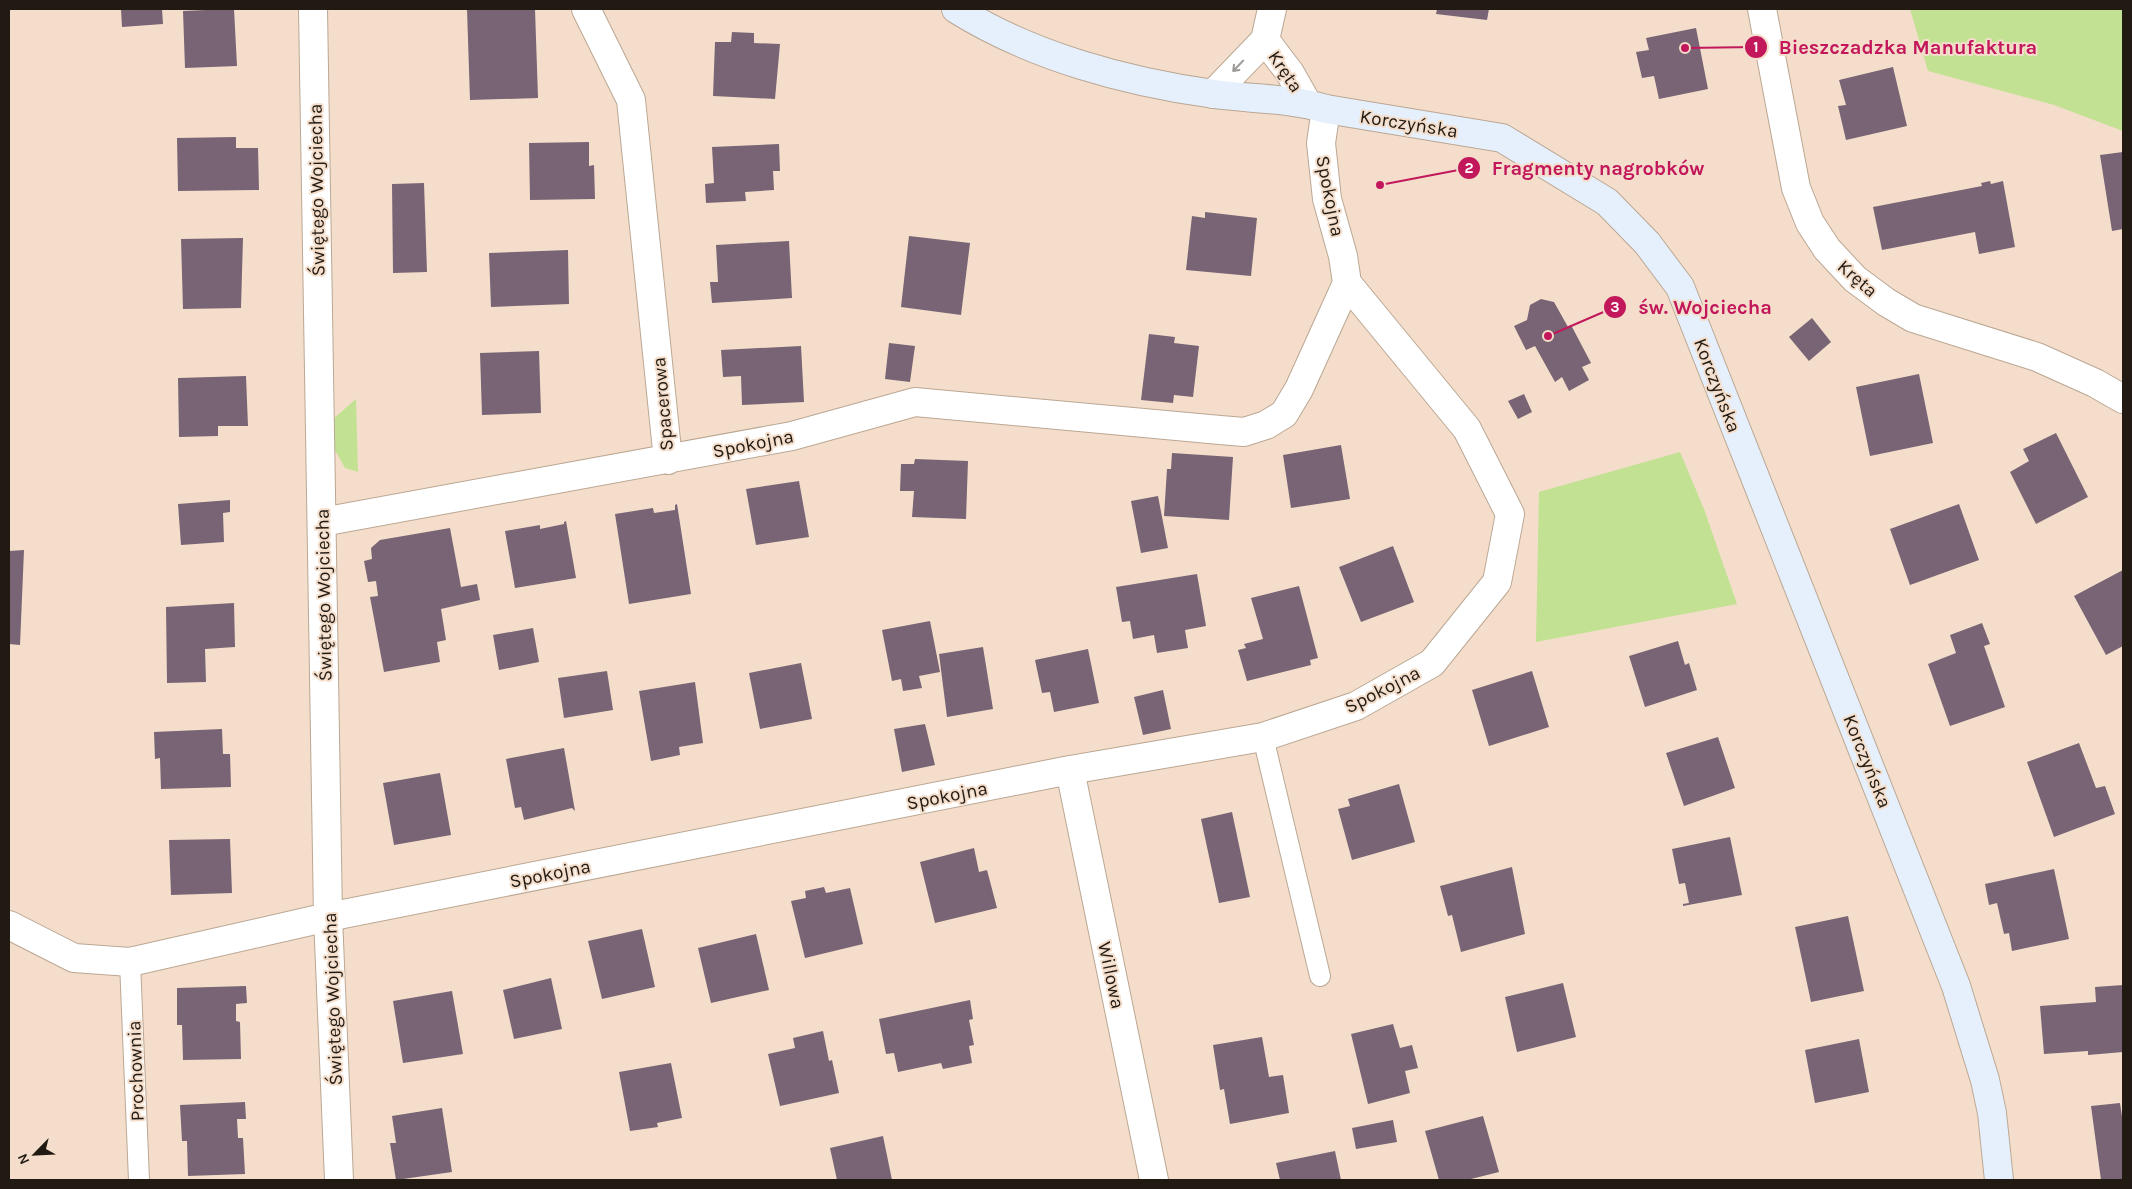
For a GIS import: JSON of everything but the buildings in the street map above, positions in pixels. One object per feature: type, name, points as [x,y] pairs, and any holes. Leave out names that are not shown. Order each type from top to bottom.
[{"type":"main road","name":"Korczyńska","points":[[956,9],[1010,38],[1064,59],[1126,76],[1213,94],[1316,106],[1502,138],[1607,202],[1647,243],[1680,287],[1956,986],[1985,1080],[1992,1113],[1999,1180]]},
{"type":"street","name":"Świętego Wojciecha","points":[[313,9],[328,916],[339,1180]]},
{"type":"street","name":"Spacerowa","points":[[322,522],[668,460],[631,100],[586,9]]},
{"type":"street","name":"Kręta","points":[[1213,94],[1265,40],[1272,9]]},
{"type":"street","name":"Kręta","points":[[1762,9],[1796,188],[1810,223],[1827,249],[1855,278],[1886,302],[1913,318],[2037,357],[2095,383],[2123,399]]},
{"type":"street","name":"Kręta","points":[[1265,40],[1316,106]]},
{"type":"street","name":"Spokojna","points":[[9,925],[74,958],[130,962],[328,916],[1070,770],[1263,737],[1356,706],[1432,662],[1497,582],[1510,514],[1467,429],[1347,283],[1343,256],[1327,199],[1316,106]]},
{"type":"street","name":"Spokojna","points":[[668,460],[792,436],[915,402],[1244,432],[1266,425],[1284,414],[1299,389],[1347,283]]},
{"type":"street","name":"Willowa","points":[[1070,770],[1149,1179]]},
{"type":"lane","points":[[1263,737],[1320,976]]},
{"type":"lane","name":"Prochownia","points":[[130,962],[139,1180]]},
{"type":"green space","points":[[1910,9],[2123,9],[2123,131],[2054,105],[1928,71]]},
{"type":"green space","points":[[356,399],[358,472],[345,468],[328,438],[333,419]]},
{"type":"green space","points":[[1680,452],[1704,509],[1737,604],[1536,642],[1539,492]]},
{"type":"place","name":"Bieszczadzka Manufaktura","points":[[1685,48]]},
{"type":"place","name":"Fragmenty nagrobków","points":[[1380,185]]},
{"type":"place","name":"św. Wojciecha","points":[[1548,336]]}]
